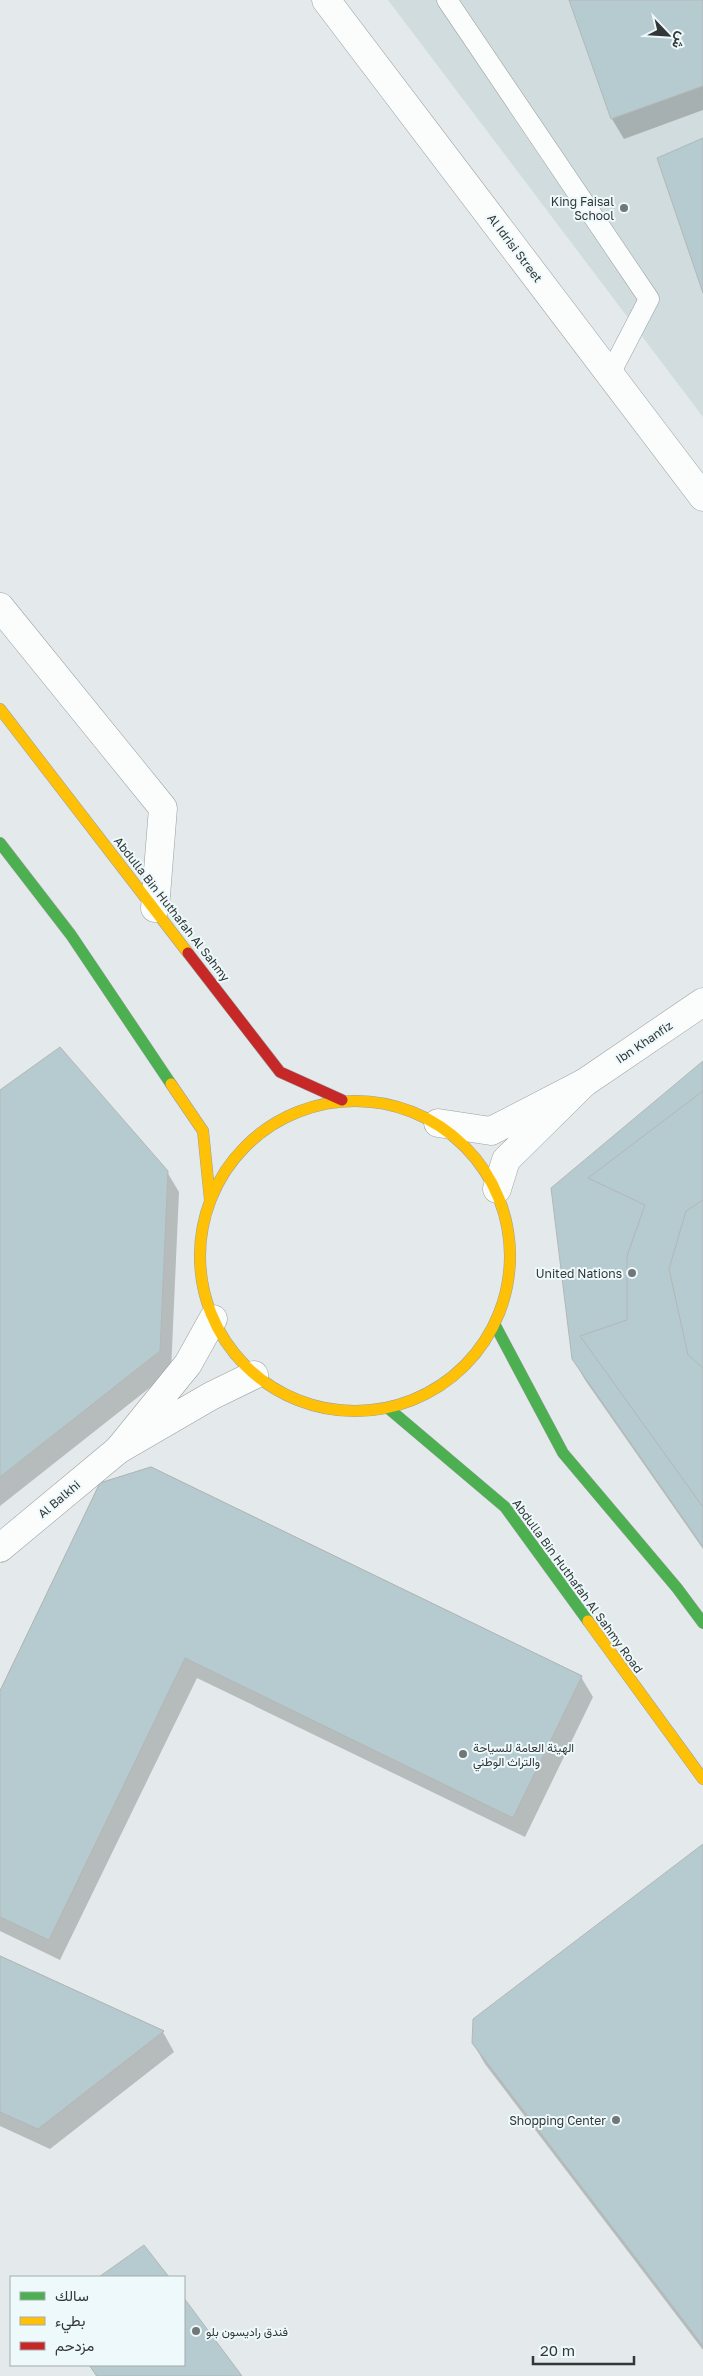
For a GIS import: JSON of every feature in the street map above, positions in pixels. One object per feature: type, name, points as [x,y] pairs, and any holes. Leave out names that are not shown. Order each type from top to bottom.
[{"type":"street","name":"Al Idrisi Street","points":[[326,0],[703,497]]},
{"type":"street","points":[[0,607],[163,808],[155,908]]},
{"type":"street","name":"Abdulla Bin Huthafah Al Sahmy","points":[[0,709],[280,1072],[342,1100]]},
{"type":"street","points":[[0,843],[71,935],[203,1131],[210,1200]]},
{"type":"street","name":"Ibn Khanfiz","points":[[584,1083],[703,1002]]},
{"type":"street","points":[[438,1123],[472,1152],[497,1189],[510,1234],[509,1280],[494,1325],[476,1354],[451,1378],[421,1397],[388,1408],[340,1411],[295,1399],[254,1375],[230,1349],[213,1319],[202,1280],[201,1239],[210,1200],[231,1162],[262,1131],[300,1110],[342,1100],[392,1104],[438,1123],[491,1131],[584,1083]]},
{"type":"street","points":[[497,1189],[506,1160],[584,1083]]},
{"type":"street","points":[[118,1450],[188,1364],[213,1319]]},
{"type":"street","points":[[494,1325],[563,1453],[677,1588],[703,1623]]},
{"type":"street","points":[[118,1450],[211,1396],[254,1375]]},
{"type":"street","name":"Abdulla Bin Huthafah Al Sahmy Road","points":[[388,1408],[505,1507],[703,1779]]},
{"type":"street","name":"Al Balkhi","points":[[0,1548],[118,1450]]},
{"type":"street","points":[[677,1588],[703,1601]]},
{"type":"lane","points":[[447,0],[650,299],[610,374]]},
{"type":"shaded area","name":"King Faisal School","points":[[388,0],[703,0],[703,417]]},
{"type":"building","points":[[569,0],[703,0],[703,86],[611,119]]},
{"type":"building","points":[[703,138],[703,293],[657,158]]},
{"type":"building","points":[[60,1047],[168,1171],[160,1351],[0,1477],[0,1090]]},
{"type":"building","name":"United Nations","points":[[703,1061],[703,1547],[572,1359],[551,1188]]},
{"type":"building","points":[[703,1091],[703,1200],[686,1211],[669,1269],[688,1355],[703,1368],[703,1507],[580,1336],[627,1320],[627,1256],[645,1205],[588,1178]]},
{"type":"building","name":"الهيئة العامة للسياحة والتراث الوطني","points":[[151,1467],[582,1676],[513,1818],[185,1658],[49,1940],[0,1917],[0,1691],[100,1483]]},
{"type":"building","name":"الهيئة العامة للسياحة والتراث الوطني","points":[[151,1467],[582,1676],[513,1818],[185,1658],[49,1940],[0,1917],[0,1691],[100,1483]]},
{"type":"building","name":"Shopping Center","points":[[703,1844],[703,2346],[472,2043],[473,2019]]},
{"type":"building","points":[[0,1956],[164,2031],[38,2129],[0,2112]]},
{"type":"building","points":[[0,1956],[164,2031],[38,2129],[0,2112]]},
{"type":"building","points":[[144,2245],[168,2276],[100,2276]]},
{"type":"building","name":"فندق راديسون بلو","points":[[185,2299],[242,2376],[97,2376],[90,2366],[185,2366]]},
{"type":"traffic: fast","points":[[0,843],[71,935],[171,1084]]},
{"type":"traffic: fast","points":[[495,1325],[563,1453],[677,1588],[703,1623]]},
{"type":"traffic: fast","points":[[388,1408],[505,1507],[588,1621]]},
{"type":"traffic: slow","points":[[0,709],[188,953]]},
{"type":"traffic: slow","points":[[171,1084],[203,1131],[210,1200]]},
{"type":"traffic: slow","points":[[355,1101],[385,1104],[414,1113],[441,1127],[465,1146],[484,1170],[498,1197],[507,1226],[510,1256],[507,1286],[498,1315],[484,1342],[465,1366],[441,1385],[414,1399],[385,1408],[355,1411],[325,1408],[296,1399],[269,1385],[245,1366],[226,1342],[212,1315],[203,1286],[200,1256],[203,1226],[212,1197],[226,1170],[245,1146],[269,1127],[296,1113],[325,1104],[355,1101]]},
{"type":"traffic: slow","points":[[588,1621],[703,1779]]},
{"type":"traffic: jam","points":[[188,953],[280,1072],[342,1100]]},
{"type":"place","name":"King Faisal School","points":[[624,208]]},
{"type":"place","name":"United Nations","points":[[632,1273]]},
{"type":"place","name":"الهيئة العامة للسياحة والتراث الوطني","points":[[463,1754]]},
{"type":"place","name":"Shopping Center","points":[[616,2120]]},
{"type":"place","name":"فندق راديسون بلو","points":[[196,2331]]}]
